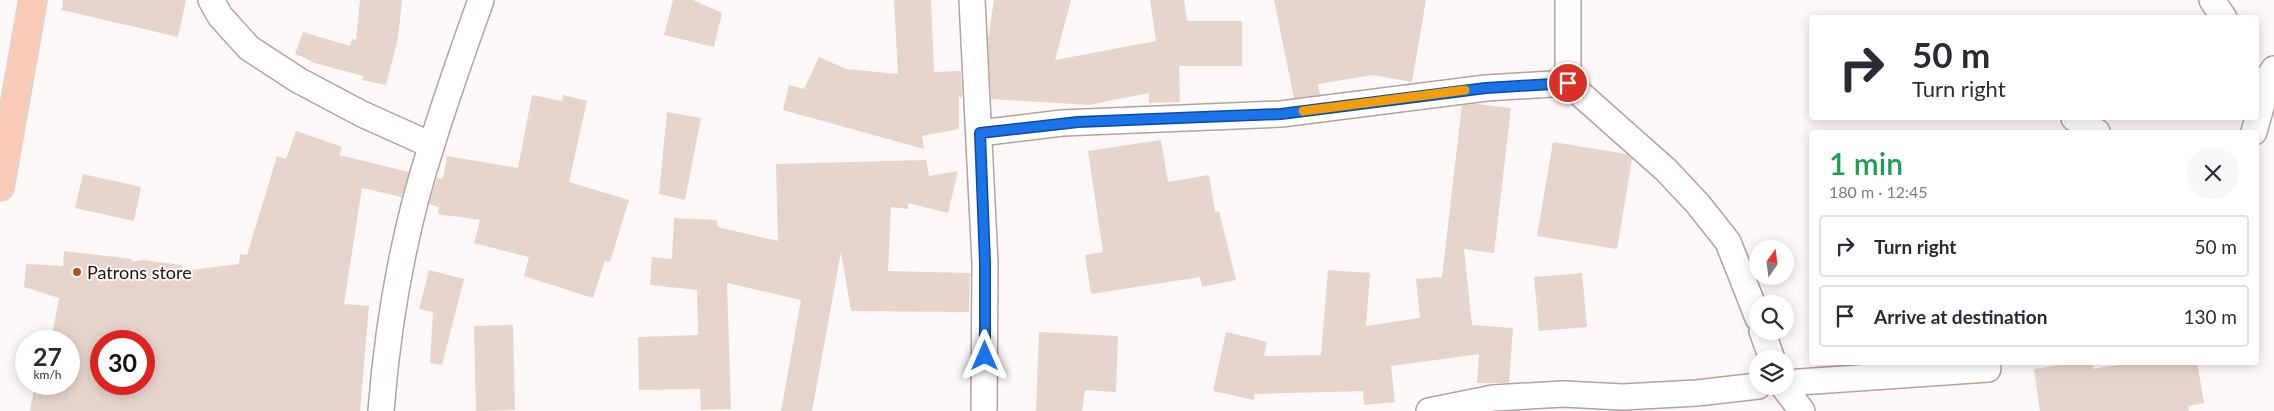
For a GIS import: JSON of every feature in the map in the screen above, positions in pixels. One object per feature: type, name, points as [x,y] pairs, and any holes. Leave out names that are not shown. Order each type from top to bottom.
[{"type":"main road","points":[[0,187],[34,0]]},
{"type":"street","points":[[210,0],[220,16],[249,48],[314,88],[362,114],[431,145]]},
{"type":"street","points":[[381,411],[385,357],[399,272],[431,145],[480,0]]},
{"type":"street","points":[[972,0],[985,263],[984,411]]},
{"type":"street","points":[[1568,0],[1568,83]]},
{"type":"street","points":[[2212,0],[2222,15]]},
{"type":"street","points":[[2259,107],[2267,68]]},
{"type":"street","points":[[980,133],[1081,122],[1281,114],[1477,89],[1568,83],[1666,170],[1698,204],[1728,242],[1749,295]]},
{"type":"street","points":[[2077,120],[2095,130]]},
{"type":"street","points":[[1794,382],[1988,369]]},
{"type":"street","points":[[1429,411],[1493,398],[1563,394],[1623,397],[1688,394],[1749,387]]},
{"type":"street","points":[[1790,395],[1802,411]]},
{"type":"building","points":[[63,0],[186,0],[178,37],[62,10]]},
{"type":"building","points":[[360,0],[402,0],[398,38],[386,85],[362,80],[363,76],[311,62],[295,54],[303,32],[350,46],[352,39],[356,40]]},
{"type":"building","points":[[673,0],[693,0],[722,13],[714,47],[664,35]]},
{"type":"building","points":[[894,0],[931,0],[934,72],[961,71],[962,98],[959,97],[959,129],[922,136],[924,149],[783,110],[789,85],[804,89],[819,57],[846,69],[898,74]]},
{"type":"building","points":[[994,0],[1071,0],[1055,60],[1156,41],[1150,0],[1184,0],[1187,21],[1242,21],[1242,66],[1179,66],[1180,102],[1149,103],[1149,93],[1088,105],[991,99],[988,40]]},
{"type":"building","points":[[1274,0],[1426,0],[1412,82],[1373,75],[1318,84],[1320,95],[1294,98]]},
{"type":"building","points":[[532,95],[562,101],[563,95],[587,101],[569,182],[629,200],[610,262],[605,260],[593,298],[524,276],[529,257],[474,243],[480,220],[438,214],[439,207],[429,204],[437,178],[443,179],[447,156],[518,168]]},
{"type":"building","points":[[1477,104],[1511,108],[1494,253],[1464,249],[1472,325],[1513,328],[1509,383],[1477,383],[1479,354],[1391,366],[1395,402],[1364,405],[1363,391],[1255,394],[1254,400],[1213,391],[1226,332],[1267,342],[1264,356],[1321,355],[1328,270],[1370,273],[1366,326],[1420,318],[1416,279],[1442,277],[1462,105]]},
{"type":"building","points":[[667,112],[701,118],[685,200],[659,194]]},
{"type":"building","points":[[296,131],[342,147],[339,155],[409,172],[402,197],[362,188],[344,304],[369,306],[360,411],[30,411],[33,395],[80,395],[80,330],[53,330],[59,298],[24,287],[26,264],[63,266],[64,251],[132,259],[131,262],[143,260],[182,265],[183,271],[239,264],[240,254],[247,255],[277,156],[286,159]]},
{"type":"building","points":[[1161,140],[1168,182],[1209,175],[1215,212],[1219,211],[1236,280],[1202,287],[1200,277],[1091,294],[1085,255],[1103,252],[1088,151]]},
{"type":"building","points":[[1553,142],[1626,154],[1632,159],[1617,249],[1537,236]]},
{"type":"building","points":[[926,160],[929,176],[958,171],[948,213],[908,203],[908,209],[891,207],[888,271],[970,273],[969,312],[851,311],[841,252],[812,411],[781,411],[801,300],[727,283],[731,409],[701,410],[700,389],[639,390],[638,337],[698,335],[697,290],[650,285],[652,257],[672,259],[674,218],[717,220],[717,227],[778,241],[776,164]]},
{"type":"building","points":[[83,174],[141,187],[134,221],[75,208]]},
{"type":"building","points":[[429,270],[464,279],[442,365],[430,363],[433,312],[419,309]]},
{"type":"building","points":[[1582,273],[1587,327],[1539,331],[1534,277]]},
{"type":"building","points":[[513,325],[515,410],[476,411],[474,326]]},
{"type":"building","points":[[1039,332],[1118,336],[1116,392],[1085,390],[1082,411],[1036,411]]},
{"type":"building","points":[[2061,365],[2092,365],[2093,369],[2118,365],[2198,365],[2204,403],[2188,406],[2189,411],[2040,411],[2034,369]]},
{"type":"slow traffic","points":[[1303,111],[1465,90]]},
{"type":"place","name":"Patrons store","points":[[77,272]]},
{"type":"route","points":[[985,356],[985,263],[980,133],[1078,122],[1281,114],[1486,88],[1568,83]]}]
